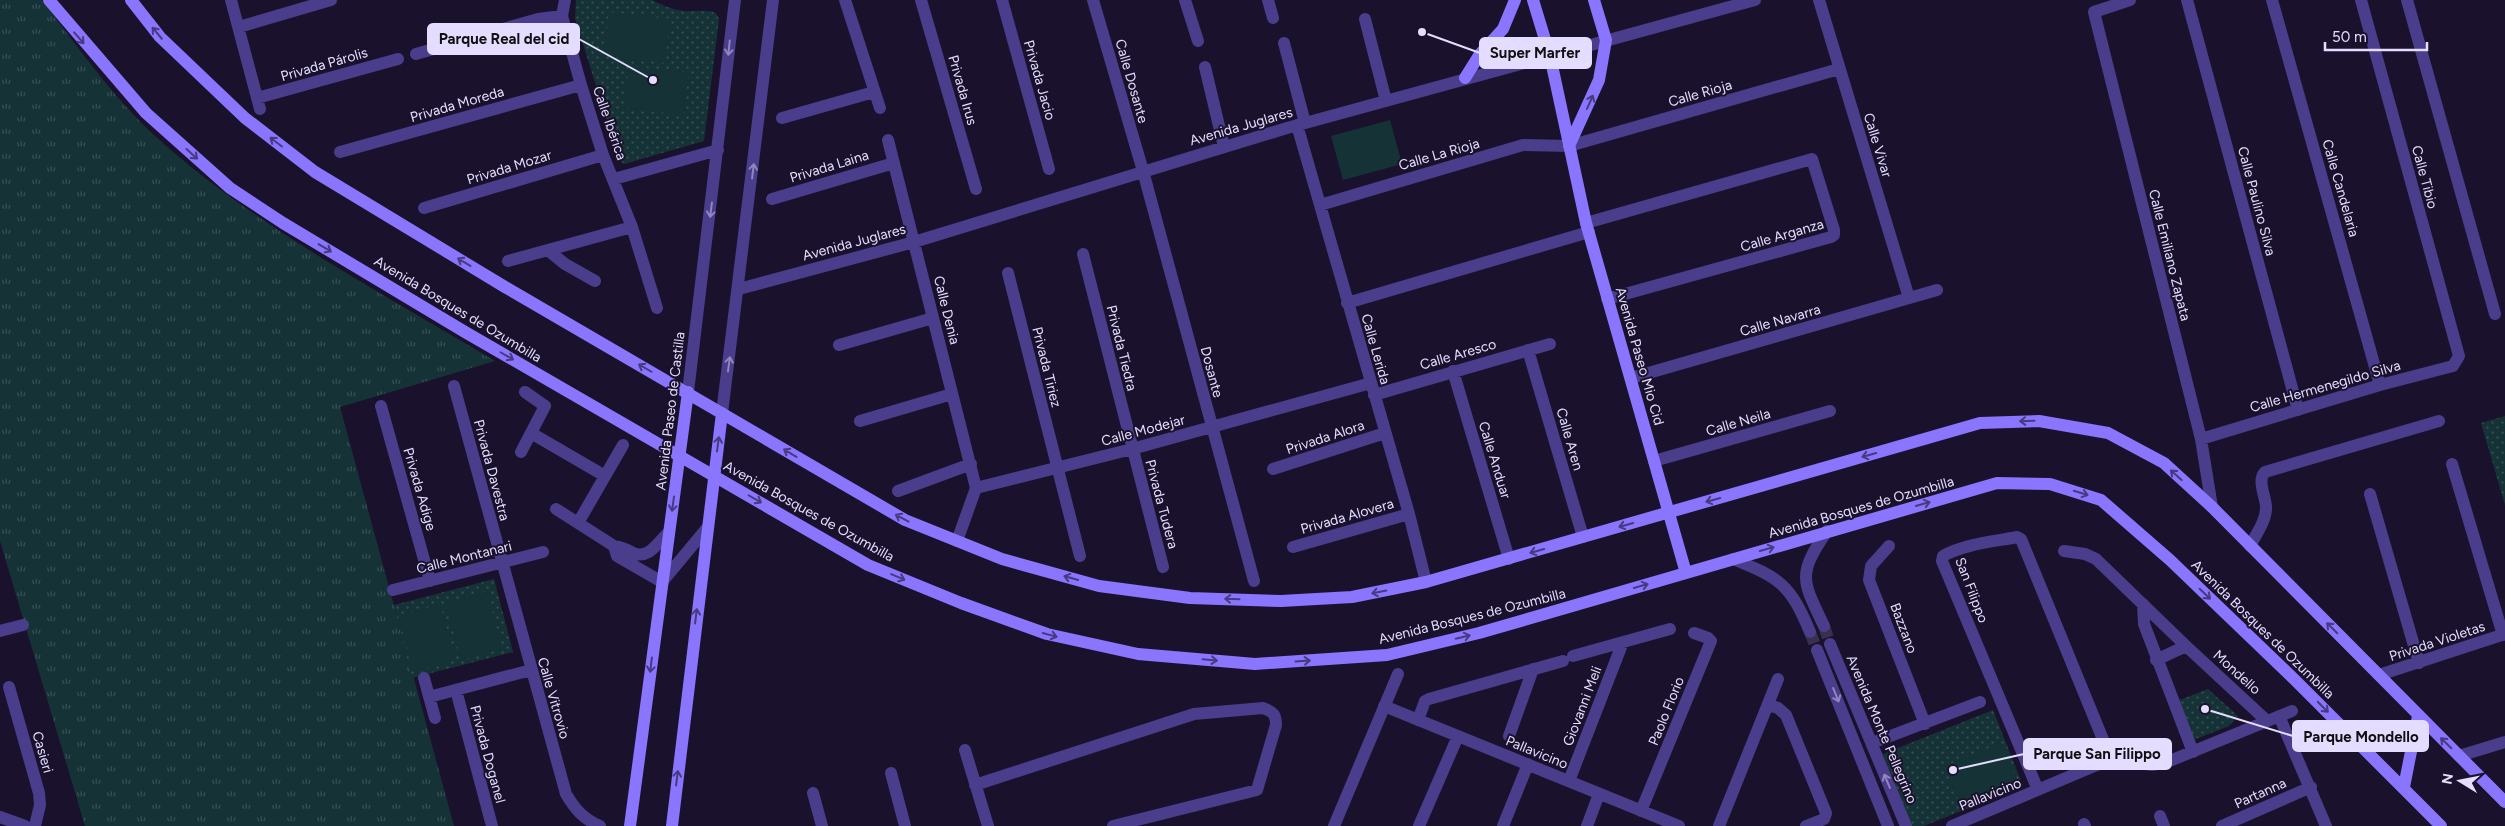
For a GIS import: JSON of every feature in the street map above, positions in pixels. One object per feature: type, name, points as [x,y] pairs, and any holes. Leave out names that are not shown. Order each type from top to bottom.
[{"type":"main road","name":"Avenida Bosques de Ozumbilla","points":[[48,0],[146,113],[230,188],[465,332],[868,565],[961,604],[1047,634],[1138,654],[1255,664],[1388,655],[1479,633],[1997,483],[2050,484],[2101,500],[2170,560],[2442,826]]},
{"type":"main road","points":[[131,0],[160,37],[245,118],[316,172],[505,287],[905,520],[1002,559],[1099,586],[1190,598],[1281,601],[1343,598],[1426,582],[1980,423],[2039,421],[2108,433],[2164,463],[2212,507],[2505,802]]},
{"type":"main road","points":[[1465,78],[1480,54],[1503,29],[1515,0]]},
{"type":"main road","name":"Avenida Paseo Mio Cid","points":[[1533,0],[1550,56],[1587,228],[1686,573]]},
{"type":"main road","points":[[1569,146],[1599,80],[1606,40],[1594,0]]},
{"type":"main road","name":"Avenida Paseo de Castilla","points":[[630,826],[688,392]]},
{"type":"main road","points":[[672,826],[722,413]]},
{"type":"main road","points":[[2404,787],[2418,716]]},
{"type":"main road","points":[[2423,807],[2429,826]]},
{"type":"street","points":[[231,0],[239,27],[331,0]]},
{"type":"street","name":"Calle Ibérica","points":[[565,0],[562,16],[603,155],[614,179],[718,150]]},
{"type":"street","name":"Avenida Paseo de Castilla","points":[[688,392],[735,0]]},
{"type":"street","points":[[722,413],[739,289],[773,0]]},
{"type":"street","points":[[846,0],[880,108]]},
{"type":"street","name":"Privada Irus","points":[[921,0],[976,189]]},
{"type":"street","name":"Privada Jacio","points":[[1002,0],[1049,169]]},
{"type":"street","name":"Calle Dosante","points":[[1093,0],[1143,171]]},
{"type":"street","points":[[1185,0],[1198,41]]},
{"type":"street","points":[[1268,0],[1273,18]]},
{"type":"street","name":"Avenida Juglares","points":[[739,289],[914,242],[1301,124],[1755,0]]},
{"type":"street","name":"Calle Vivar","points":[[1819,0],[1909,298]]},
{"type":"street","name":"Calle Paulino Silva","points":[[2186,0],[2298,410]]},
{"type":"street","name":"Calle Candelaria","points":[[2272,0],[2380,384]]},
{"type":"street","name":"Calle Tibio","points":[[2361,0],[2459,356],[2457,362]]},
{"type":"street","points":[[2407,0],[2494,314]]},
{"type":"street","name":"Calle Emiliano Zapata","points":[[2122,1],[2094,12],[2201,439],[2212,507]]},
{"type":"street","points":[[416,54],[538,19],[562,16]]},
{"type":"street","points":[[1365,19],[1386,101]]},
{"type":"street","name":"Privada Párolis","points":[[239,27],[259,103],[398,59]]},
{"type":"street","name":"Calle Lerida","points":[[1284,43],[1320,206],[1409,514],[1426,582]]},
{"type":"street","points":[[1205,67],[1224,147]]},
{"type":"street","name":"Calle Rioja","points":[[1569,146],[1839,69]]},
{"type":"street","name":"Privada Moreda","points":[[340,152],[581,85]]},
{"type":"street","points":[[782,118],[874,92]]},
{"type":"street","name":"Calle Denia","points":[[888,140],[976,488]]},
{"type":"street","name":"Calle La Rioja","points":[[1320,206],[1523,145],[1569,146]]},
{"type":"street","name":"Privada Mozar","points":[[424,208],[603,155]]},
{"type":"street","name":"Calle Arganza","points":[[1347,303],[1812,159],[1834,235],[1607,299]]},
{"type":"street","name":"Privada Laina","points":[[772,199],[894,162]]},
{"type":"street","name":"Dosante","points":[[1143,171],[1254,581]]},
{"type":"street","points":[[614,179],[632,227],[657,308]]},
{"type":"street","points":[[508,261],[632,227]]},
{"type":"street","points":[[548,251],[565,264],[595,281]]},
{"type":"street","name":"Privada Tiedra","points":[[1083,254],[1132,449]]},
{"type":"street","name":"Privada Tiriez","points":[[1008,273],[1080,556]]},
{"type":"street","name":"Calle Navarra","points":[[1631,378],[1937,290]]},
{"type":"street","points":[[839,345],[933,318]]},
{"type":"street","name":"Calle Aresco","points":[[1372,389],[1453,371],[1550,344]]},
{"type":"street","name":"Calle Aren","points":[[1528,350],[1583,538]]},
{"type":"street","name":"Calle Hermenegildo Silva","points":[[2201,439],[2380,384],[2452,366],[2457,362]]},
{"type":"street","name":"Calle Anduar","points":[[1453,371],[1509,559]]},
{"type":"street","name":"Privada Davestra","points":[[454,386],[501,563]]},
{"type":"street","name":"Calle Modejar","points":[[976,488],[1211,427],[1372,389]]},
{"type":"street","points":[[520,452],[545,406],[525,392]]},
{"type":"street","points":[[860,421],[952,394]]},
{"type":"street","name":"Privada Adige","points":[[381,406],[430,581]]},
{"type":"street","name":"Calle Neila","points":[[1654,460],[1830,411]]},
{"type":"street","points":[[2250,546],[2265,516],[2266,507],[2261,478],[2265,472],[2439,421]]},
{"type":"street","points":[[531,433],[605,476]]},
{"type":"street","name":"Privada Alora","points":[[1273,469],[1386,433]]},
{"type":"street","points":[[578,523],[623,445]]},
{"type":"street","name":"Privada Tudera","points":[[1132,449],[1163,567]]},
{"type":"street","points":[[898,491],[970,464]]},
{"type":"street","points":[[2452,464],[2504,635]]},
{"type":"street","points":[[957,541],[976,488]]},
{"type":"street","points":[[2370,494],[2419,663]]},
{"type":"street","points":[[556,509],[614,546],[624,547],[642,556],[648,554],[669,532]]},
{"type":"street","name":"Privada Alovera","points":[[1294,547],[1409,514]]},
{"type":"street","points":[[614,546],[617,556],[662,582],[707,528]]},
{"type":"street","points":[[1824,626],[1806,585],[1806,572],[1810,557],[1827,532]]},
{"type":"street","name":"San Filippo","points":[[2038,790],[1942,561],[1943,556],[1948,553],[1980,544],[2017,537],[2021,539],[2111,759]]},
{"type":"street","name":"Bazzano","points":[[1889,546],[1871,566],[1869,580],[1925,724]]},
{"type":"street","name":"Mondello","points":[[2064,551],[2085,554],[2096,559],[2186,646],[2273,718]]},
{"type":"street","name":"Calle Montanari","points":[[393,590],[543,552]]},
{"type":"street","points":[[640,569],[642,556]]},
{"type":"street","points":[[1733,560],[1775,578],[1792,594],[1810,632]]},
{"type":"street","name":"Calle Vitrovio","points":[[501,563],[566,794],[575,810],[590,822],[600,826]]},
{"type":"street","points":[[2143,604],[2144,624],[2156,660],[2193,752]]},
{"type":"street","points":[[1804,617],[1817,612]]},
{"type":"street","points":[[0,631],[23,625]]},
{"type":"street","name":"Giovanni Meli","points":[[1418,720],[1425,702],[1429,699],[1670,629]]},
{"type":"street","name":"Paolo Florio","points":[[1641,811],[1711,641],[1694,633]]},
{"type":"street","name":"Privada Violetas","points":[[2379,675],[2504,635]]},
{"type":"street","name":"Giovanni Meli","points":[[1569,781],[1623,642]]},
{"type":"street","name":"Avenida Monte Pellegrino","points":[[1830,644],[1906,826]]},
{"type":"street","points":[[2156,660],[2186,646]]},
{"type":"street","name":"Avenida Monte Pellegrino","points":[[1817,650],[1888,826]]},
{"type":"street","points":[[1826,670],[1839,666]]},
{"type":"street","points":[[1509,736],[1533,669]]},
{"type":"street","points":[[429,698],[531,670]]},
{"type":"street","points":[[1334,826],[1398,674]]},
{"type":"street","points":[[424,678],[435,718]]},
{"type":"street","points":[[1720,826],[1778,679]]},
{"type":"street","name":"Casieri","points":[[9,687],[39,793],[40,805],[35,826]]},
{"type":"street","name":"Privada Doganel","points":[[456,690],[492,826]]},
{"type":"street","points":[[1872,743],[1980,702]]},
{"type":"street","points":[[1769,705],[1778,708],[1786,715],[1826,813],[1824,819],[1806,826]]},
{"type":"street","name":"Pallavicino","points":[[1384,706],[1675,825]]},
{"type":"street","points":[[975,785],[1194,714],[1263,708],[1273,712],[1276,716],[1276,725],[1257,790],[1113,826]]},
{"type":"street","points":[[2111,759],[2152,765],[2193,752],[2292,711]]},
{"type":"street","points":[[2273,718],[2310,787],[2326,826]]},
{"type":"street","points":[[1419,826],[1458,736]]},
{"type":"street","points":[[2459,756],[2505,742]]},
{"type":"street","points":[[965,750],[988,826]]},
{"type":"street","name":"Pallavicino","points":[[1952,826],[2111,759]]},
{"type":"street","points":[[1503,826],[1528,764]]},
{"type":"street","points":[[891,773],[905,826]]},
{"type":"street","name":"Partanna","points":[[2222,826],[2310,787]]},
{"type":"street","points":[[813,793],[822,826]]},
{"type":"street","points":[[1587,826],[1599,794]]},
{"type":"street","points":[[0,817],[25,826]]},
{"type":"green space","points":[[0,0],[42,0],[95,70],[139,121],[194,169],[276,229],[495,361],[340,407],[454,826],[85,826],[0,541]]},
{"type":"green space","points":[[576,0],[652,0],[667,7],[683,11],[716,13],[719,19],[704,141],[624,164],[619,160],[575,18]]},
{"type":"green space","points":[[609,12],[670,19],[665,63],[604,56]]},
{"type":"green space","points":[[629,66],[689,73],[683,115],[624,108]]},
{"type":"green space","points":[[1390,120],[1402,164],[1343,180],[1331,136]]},
{"type":"green space","points":[[2505,416],[2505,505],[2481,423]]},
{"type":"green space","points":[[494,579],[513,652],[412,678],[394,605]]},
{"type":"green space","points":[[487,591],[502,649],[461,660],[445,603]]},
{"type":"green space","points":[[440,604],[456,660],[414,672],[398,616]]},
{"type":"green space","points":[[2208,689],[2238,716],[2229,726],[2193,740],[2177,701]]},
{"type":"green space","points":[[1993,710],[2023,786],[1924,826],[1911,826],[1883,754]]},
{"type":"green space","points":[[2001,743],[2018,784],[1961,807],[1945,766]]},
{"type":"tunnel","points":[[1824,626],[1830,644]]},
{"type":"tunnel","points":[[1810,632],[1817,650]]},
{"type":"place","name":"Super Marfer","points":[[1422,32]]},
{"type":"place","name":"Parque Real del cid","points":[[653,80]]},
{"type":"place","name":"Parque Mondello","points":[[2205,709]]},
{"type":"place","name":"Parque San Filippo","points":[[1953,770]]}]
